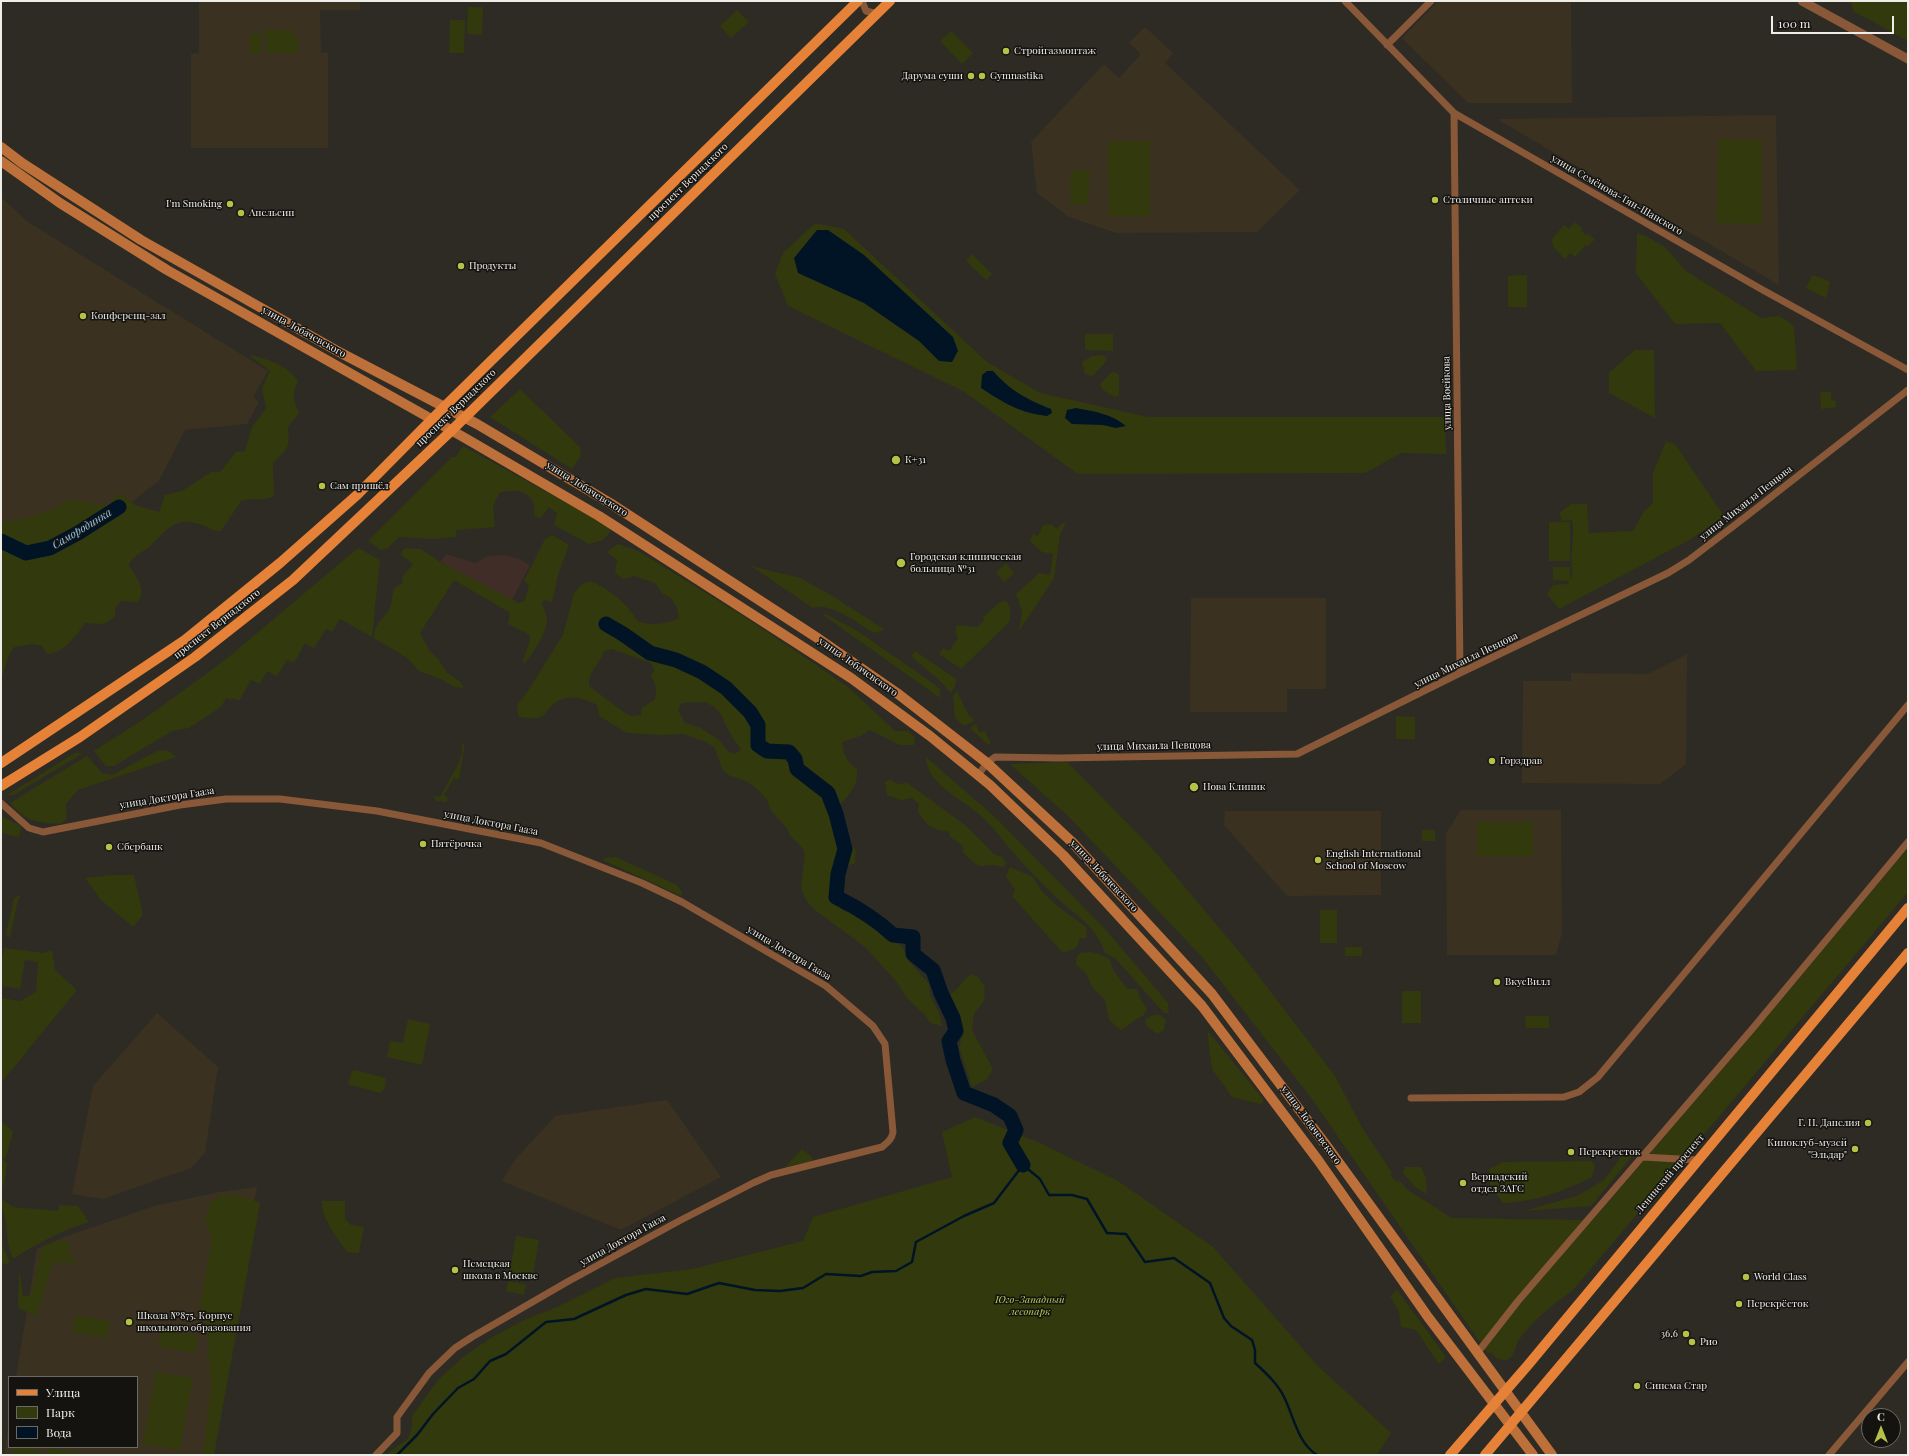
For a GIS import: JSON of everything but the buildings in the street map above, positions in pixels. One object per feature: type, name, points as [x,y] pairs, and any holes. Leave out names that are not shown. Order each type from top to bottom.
[{"type":"main road","name":"проспект Вернадского","points":[[1,764],[185,640],[280,563],[357,495],[445,406],[858,1]]},
{"type":"main road","name":"проспект Вернадского","points":[[1,786],[80,737],[195,657],[293,580],[451,431],[890,1]]},
{"type":"main road","name":"улица Лобачевского","points":[[1,147],[141,240],[341,353],[445,406],[610,503],[812,635],[896,693],[987,763],[1074,843],[1212,994],[1298,1107],[1552,1455]]},
{"type":"main road","name":"улица Лобачевского","points":[[1,161],[60,203],[147,258],[599,516],[811,652],[924,732],[978,775],[1063,855],[1202,1006],[1318,1160],[1428,1317],[1511,1424],[1533,1455]]},
{"type":"main road","name":"Ленинский проспект","points":[[1450,1455],[1506,1391],[1908,908]]},
{"type":"main road","points":[[1485,1455],[1908,953]]},
{"type":"street","points":[[862,1],[864,8],[870,13],[881,10]]},
{"type":"street","name":"улица Семёнова-Тян-Шанского","points":[[1345,1],[1454,113],[1762,289],[1908,370]]},
{"type":"street","points":[[1387,45],[1431,1]]},
{"type":"street","points":[[1802,1],[1908,59]]},
{"type":"street","name":"улица Воейкова","points":[[1454,113],[1460,673]]},
{"type":"street","name":"улица Михаила Певцова","points":[[987,763],[995,757],[1058,758],[1298,754],[1460,673],[1668,573],[1744,518],[1908,390]]},
{"type":"street","points":[[1412,1098],[1564,1097],[1579,1092],[1598,1077],[1908,705]]},
{"type":"street","points":[[978,775],[987,763]]},
{"type":"street","name":"улица Доктора Гааза","points":[[1,803],[29,828],[43,832],[188,804],[226,799],[280,799],[371,810],[541,843],[642,883],[677,899],[816,979],[873,1026],[885,1044],[893,1132],[892,1138],[888,1142],[882,1146],[771,1175],[753,1183],[580,1274],[472,1337],[455,1348],[429,1373],[397,1417],[397,1433],[376,1455]]},
{"type":"street","points":[[1478,1352],[1518,1301],[1643,1158],[1908,842]]},
{"type":"street","points":[[1643,1158],[1697,1160]]},
{"type":"street","points":[[1829,1455],[1908,1362]]},
{"type":"shaded area","points":[[199,1],[360,1],[360,10],[320,10],[321,53],[328,53],[328,148],[191,148],[191,54],[199,53]]},
{"type":"shaded area","points":[[1438,1],[1571,1],[1572,103],[1468,103],[1402,38]]},
{"type":"shaded area","points":[[1145,27],[1173,53],[1165,63],[1300,190],[1257,232],[1116,233],[1069,217],[1037,193],[1031,142],[1104,64],[1119,78],[1141,54],[1129,43]]},
{"type":"shaded area","points":[[1776,115],[1779,285],[1497,119]]},
{"type":"shaded area","points":[[1,197],[28,222],[268,371],[253,397],[259,402],[247,424],[185,430],[159,481],[1,601]]},
{"type":"shaded area","points":[[446,554],[475,563],[488,556],[503,555],[517,558],[530,565],[512,600],[440,562]]},
{"type":"shaded area","points":[[1191,598],[1326,598],[1326,689],[1287,689],[1287,712],[1190,712]]},
{"type":"shaded area","points":[[1687,654],[1686,764],[1660,784],[1522,783],[1523,681],[1571,681],[1571,673],[1648,674]]},
{"type":"shaded area","points":[[1461,810],[1561,810],[1562,933],[1556,955],[1447,955],[1446,833]]},
{"type":"shaded area","name":"English International School of Moscow","points":[[1225,811],[1381,811],[1381,895],[1287,896],[1224,825]]},
{"type":"shaded area","points":[[157,1013],[218,1067],[205,1153],[191,1168],[103,1199],[72,1194],[93,1086]]},
{"type":"shaded area","points":[[667,1100],[721,1177],[621,1230],[502,1181],[514,1161],[555,1116]]},
{"type":"shaded area","name":"Школа №875. Корпус школьного образования","points":[[257,1187],[208,1455],[4,1455],[8,1429],[8,1448],[138,1448],[138,1376],[16,1376],[37,1249],[64,1237],[154,1206],[214,1193]]},
{"type":"green space","points":[[1851,1],[1908,1],[1908,41],[1853,11]]},
{"type":"green space","points":[[468,7],[483,7],[482,35],[467,34]]},
{"type":"green space","points":[[737,10],[749,22],[731,38],[720,26]]},
{"type":"green space","points":[[450,20],[465,20],[464,53],[449,53]]},
{"type":"green space","points":[[263,30],[292,30],[292,35],[298,36],[298,53],[266,53],[266,35],[263,35]]},
{"type":"green space","points":[[951,31],[973,53],[962,64],[940,41]]},
{"type":"green space","points":[[250,34],[261,34],[261,53],[250,53]]},
{"type":"green space","points":[[1718,139],[1762,140],[1762,224],[1717,223]]},
{"type":"green space","points":[[1108,141],[1150,141],[1150,216],[1109,216]]},
{"type":"green space","points":[[1071,170],[1090,171],[1088,205],[1070,204]]},
{"type":"green space","points":[[1575,222],[1582,228],[1581,230],[1586,235],[1588,233],[1595,239],[1588,246],[1586,245],[1575,257],[1570,253],[1565,259],[1553,247],[1552,239],[1564,225],[1569,229]]},
{"type":"green space","points":[[815,223],[844,229],[987,362],[1040,393],[1148,417],[1445,417],[1446,454],[1401,453],[1365,473],[1078,474],[963,391],[788,306],[775,274],[783,253]]},
{"type":"green space","points":[[1637,233],[1646,236],[1666,248],[1686,271],[1761,318],[1780,316],[1794,326],[1797,370],[1756,371],[1720,323],[1675,324],[1636,273]]},
{"type":"green space","points":[[972,254],[992,274],[986,280],[966,261]]},
{"type":"green space","points":[[1527,275],[1527,307],[1508,307],[1508,276]]},
{"type":"green space","points":[[1812,275],[1830,282],[1826,298],[1806,288]]},
{"type":"green space","points":[[1085,334],[1113,334],[1113,351],[1085,350]]},
{"type":"green space","points":[[1635,350],[1654,350],[1655,418],[1609,393],[1609,373]]},
{"type":"green space","points":[[249,355],[263,358],[283,367],[298,381],[294,390],[294,397],[299,413],[288,427],[289,440],[287,448],[273,463],[274,496],[266,499],[250,499],[241,501],[221,531],[186,522],[179,523],[167,530],[149,547],[135,557],[129,565],[140,583],[141,592],[138,602],[121,601],[115,608],[115,617],[104,624],[85,623],[69,643],[59,651],[47,654],[42,646],[33,644],[14,647],[9,655],[1,680],[1,521],[13,521],[35,515],[68,501],[74,500],[100,505],[110,504],[114,497],[123,494],[135,505],[159,512],[165,495],[182,491],[211,472],[220,472],[236,452],[245,451],[252,427],[266,408],[262,388],[270,371]]},
{"type":"green space","points":[[1102,355],[1106,357],[1107,360],[1093,376],[1085,374],[1082,362],[1092,356]]},
{"type":"green space","points":[[1112,372],[1119,374],[1119,396],[1114,397],[1103,390],[1100,384]]},
{"type":"green space","points":[[520,389],[580,447],[581,456],[572,469],[490,417]]},
{"type":"green space","points":[[1820,392],[1831,392],[1831,399],[1836,401],[1836,407],[1821,409]]},
{"type":"green space","points":[[1666,441],[1675,444],[1724,516],[1691,539],[1559,609],[1547,594],[1553,585],[1567,584],[1569,581],[1553,580],[1553,567],[1570,567],[1570,579],[1573,574],[1571,561],[1573,527],[1572,520],[1562,521],[1559,513],[1571,504],[1587,504],[1589,533],[1633,531],[1644,511],[1653,503],[1653,473]]},
{"type":"green space","points":[[463,446],[609,526],[610,532],[603,540],[589,544],[554,525],[557,513],[549,507],[540,519],[534,515],[534,507],[529,496],[519,491],[506,491],[499,493],[493,507],[495,527],[456,530],[456,537],[431,539],[399,537],[388,548],[381,550],[368,541],[452,457],[456,457]]},
{"type":"green space","points":[[1549,522],[1570,522],[1570,561],[1549,561]]},
{"type":"green space","points":[[1062,523],[1066,524],[1060,534],[1054,578],[1019,631],[1022,611],[1016,594],[1039,573],[1050,575],[1053,554],[1042,552],[1030,541],[1033,534],[1038,536],[1043,525],[1051,524],[1057,529]]},
{"type":"green space","points":[[552,535],[569,545],[558,575],[552,602],[544,600],[542,604],[547,618],[545,630],[535,649],[523,665],[530,636],[508,624],[510,613],[454,580],[420,633],[429,650],[439,660],[447,673],[460,681],[464,688],[455,687],[441,679],[419,671],[407,658],[374,638],[378,624],[390,608],[394,589],[402,584],[403,576],[413,564],[400,554],[405,548],[421,549],[440,562],[519,603],[525,600],[529,585],[524,581],[545,539]]},
{"type":"green space","points":[[618,544],[638,551],[743,616],[848,687],[895,731],[908,731],[915,738],[914,745],[900,745],[870,730],[860,736],[842,742],[846,757],[857,769],[857,777],[853,789],[832,816],[837,838],[849,843],[856,850],[855,863],[832,873],[836,904],[844,911],[854,913],[898,943],[904,950],[908,960],[929,984],[930,995],[940,1015],[942,1026],[930,1023],[924,1014],[908,999],[895,980],[865,947],[811,907],[805,898],[801,887],[805,853],[799,844],[791,837],[786,827],[771,811],[767,800],[760,792],[751,784],[730,776],[722,769],[715,748],[706,742],[684,734],[662,735],[627,733],[599,716],[597,705],[587,700],[576,698],[566,698],[556,702],[542,716],[537,718],[518,716],[517,705],[528,691],[563,635],[574,593],[581,585],[591,581],[605,589],[618,598],[629,609],[638,622],[659,624],[679,618],[677,608],[671,598],[662,593],[655,583],[634,576],[624,579],[615,573],[617,560],[607,552]],"holes":[[[612,649],[651,663],[654,670],[651,677],[656,687],[655,699],[642,708],[641,715],[632,716],[625,713],[589,686],[590,676],[604,651]],[[705,702],[718,711],[730,734],[741,750],[734,754],[728,751],[718,739],[699,727],[685,723],[678,710],[682,703]]]},
{"type":"green space","points":[[358,548],[380,560],[372,637],[340,619],[332,632],[326,629],[314,648],[305,643],[294,663],[287,660],[277,676],[267,671],[260,684],[251,680],[239,701],[233,698],[231,700],[226,698],[221,707],[189,728],[172,731],[114,766],[106,766],[94,751],[147,717],[225,660]]},
{"type":"green space","points":[[1006,563],[1014,574],[1004,582],[996,573]]},
{"type":"green space","points":[[751,566],[800,578],[831,595],[884,629],[874,633],[835,610],[820,607],[813,608]]},
{"type":"green space","points":[[1006,600],[1010,607],[1010,621],[961,669],[939,654],[943,648],[949,651],[958,638],[955,632],[957,625],[977,627],[984,621],[983,617],[999,603]]},
{"type":"green space","points":[[826,614],[859,632],[934,684],[940,689],[940,698],[823,615]]},
{"type":"green space","points":[[915,651],[956,679],[955,686],[951,693],[940,681],[913,658],[912,655]]},
{"type":"green space","points":[[957,691],[969,716],[972,717],[974,721],[964,726],[955,718],[953,696]]},
{"type":"green space","points":[[1396,716],[1415,717],[1415,739],[1396,739]]},
{"type":"green space","points":[[976,724],[979,732],[985,731],[991,744],[988,745],[970,728]]},
{"type":"green space","points":[[465,742],[459,780],[454,778],[444,795],[448,798],[446,802],[437,801],[433,796],[440,797],[460,761],[462,745]]},
{"type":"green space","points":[[159,750],[169,751],[176,757],[78,790],[66,804],[67,819],[60,824],[44,823],[32,820],[21,814],[10,803],[87,756],[102,773],[112,775]]},
{"type":"green space","points":[[75,753],[83,753],[14,795],[7,795]]},
{"type":"green space","points":[[926,757],[997,819],[1106,930],[1168,1003],[1169,1013],[1164,1013],[1115,958],[1105,953],[1097,936],[1085,922],[1052,894],[980,815],[938,783],[928,767]]},
{"type":"green space","points":[[1067,762],[1152,848],[1247,961],[1335,1076],[1363,1129],[1392,1173],[1390,1175],[1397,1182],[1399,1180],[1408,1190],[1452,1218],[1585,1220],[1591,1222],[1756,1030],[1908,848],[1908,892],[1573,1290],[1537,1319],[1519,1340],[1511,1357],[1503,1360],[1497,1358],[1491,1352],[1488,1354],[1312,1099],[1202,957],[1069,817],[1010,764]]},
{"type":"green space","points":[[891,779],[894,783],[902,784],[906,782],[965,825],[994,854],[1003,857],[1006,864],[1003,867],[996,865],[983,866],[975,863],[963,852],[963,846],[950,837],[949,832],[931,827],[925,822],[918,812],[919,804],[912,798],[901,800],[887,795],[885,782]]},
{"type":"green space","points":[[1,816],[21,826],[19,837],[1,833]]},
{"type":"green space","points":[[1477,822],[1533,822],[1533,856],[1477,856]]},
{"type":"green space","points":[[1422,830],[1435,830],[1435,841],[1422,841]]},
{"type":"green space","points":[[616,857],[677,885],[682,892],[681,896],[603,860],[605,858]]},
{"type":"green space","points":[[1010,867],[1033,877],[1037,885],[1049,899],[1086,927],[1087,938],[1080,938],[1076,948],[1063,953],[1012,896],[1015,890],[1006,876]]},
{"type":"green space","points":[[113,875],[134,875],[143,915],[133,927],[101,900],[85,878]]},
{"type":"green space","points":[[17,896],[20,896],[10,937],[8,937],[6,934],[14,899]]},
{"type":"green space","points":[[1320,910],[1337,910],[1337,943],[1320,943]]},
{"type":"green space","points":[[1345,947],[1362,947],[1362,956],[1345,956]]},
{"type":"green space","points":[[4,948],[43,953],[52,950],[55,970],[77,990],[1,1083],[1,998],[20,1001],[36,992],[38,962],[25,960],[20,989],[1,986],[1,964]]},
{"type":"green space","points":[[1091,952],[1100,954],[1109,959],[1114,971],[1127,989],[1137,989],[1140,998],[1147,1009],[1143,1016],[1121,1030],[1109,1020],[1105,1000],[1092,987],[1086,973],[1076,965],[1077,956],[1080,953]]},
{"type":"green space","points":[[971,974],[978,977],[985,987],[984,1001],[974,1014],[972,1030],[993,1069],[987,1079],[972,1087],[959,1047],[963,1033],[950,994],[956,990]]},
{"type":"green space","points":[[1402,991],[1421,991],[1421,1023],[1402,1023]]},
{"type":"green space","points":[[1158,1014],[1166,1020],[1164,1030],[1157,1034],[1147,1026],[1145,1020]]},
{"type":"green space","points":[[1525,1016],[1549,1016],[1549,1028],[1526,1028]]},
{"type":"green space","points":[[408,1019],[430,1024],[422,1065],[387,1057],[390,1041],[403,1043]]},
{"type":"green space","points":[[1207,1030],[1263,1099],[1263,1103],[1260,1104],[1232,1097],[1212,1069]]},
{"type":"green space","points":[[355,1070],[385,1078],[386,1084],[383,1090],[380,1093],[350,1085],[348,1083],[352,1071]]},
{"type":"green space","name":"Юго-Западный лесопарк","points":[[975,1117],[1040,1143],[1118,1181],[1213,1247],[1318,1366],[1391,1433],[1377,1455],[385,1455],[408,1439],[412,1427],[412,1416],[438,1380],[463,1357],[489,1339],[526,1319],[557,1307],[615,1278],[692,1269],[803,1241],[813,1217],[952,1177],[942,1132]]},
{"type":"green space","points":[[1,1121],[13,1132],[5,1160],[1,1155]]},
{"type":"green space","points":[[1639,1148],[1591,1206],[1524,1211],[1577,1196],[1604,1180],[1627,1149]]},
{"type":"green space","points":[[802,1149],[812,1157],[813,1161],[785,1167]]},
{"type":"green space","points":[[1,1157],[7,1164],[4,1185],[1,1186]]},
{"type":"green space","points":[[1591,1161],[1595,1165],[1592,1177],[1571,1187],[1538,1198],[1503,1203],[1490,1186],[1489,1169],[1503,1162]]},
{"type":"green space","points":[[1405,1167],[1421,1167],[1426,1178],[1427,1194],[1415,1187],[1403,1173]]},
{"type":"green space","points":[[223,1195],[248,1198],[260,1203],[214,1455],[203,1455],[211,1385],[206,1318],[199,1311],[212,1239],[205,1220],[210,1202]]},
{"type":"green space","points":[[1,1198],[13,1207],[58,1211],[59,1205],[78,1206],[89,1222],[50,1238],[13,1259],[9,1245]]},
{"type":"green space","points":[[322,1201],[345,1201],[345,1219],[351,1225],[364,1227],[359,1253],[347,1252],[334,1234],[324,1214]]},
{"type":"green space","points":[[1,1221],[3,1248],[10,1262],[7,1264],[1,1263]]},
{"type":"green space","points":[[516,1236],[539,1240],[532,1281],[509,1277]]},
{"type":"green space","points":[[58,1240],[71,1243],[68,1253],[78,1263],[53,1262],[37,1316],[18,1308],[19,1269],[23,1296],[31,1295],[42,1247]]},
{"type":"green space","points":[[508,1281],[526,1284],[524,1295],[506,1291]]},
{"type":"green space","points":[[1397,1290],[1446,1357],[1439,1364],[1416,1330],[1401,1327],[1399,1312],[1390,1296]]},
{"type":"green space","points":[[75,1315],[110,1321],[107,1338],[72,1332]]},
{"type":"green space","points":[[160,1330],[198,1336],[195,1353],[158,1347]]},
{"type":"green space","points":[[156,1372],[193,1378],[180,1450],[143,1444]]},
{"type":"green space","points":[[14,1448],[33,1448],[44,1455],[14,1455]]},
{"type":"green space","points":[[48,1448],[85,1454],[85,1455],[47,1455]]},
{"type":"water","points":[[817,230],[828,230],[864,255],[953,337],[958,351],[952,362],[939,361],[919,341],[864,303],[798,273],[794,258]]},
{"type":"water","points":[[987,371],[993,371],[1013,389],[1026,398],[1051,409],[1052,413],[1047,416],[1020,410],[1005,403],[981,388],[982,375]]},
{"type":"water","points":[[1076,408],[1109,416],[1126,426],[1116,428],[1103,425],[1072,424],[1065,418],[1067,410]]},
{"type":"waterway","name":"Самородинка","points":[[1,541],[26,553],[50,548],[78,533],[119,507]]},
{"type":"waterway","name":"Самородинка","points":[[606,624],[650,653],[676,660],[702,672],[726,688],[750,712],[758,725],[758,745],[767,751],[789,752],[795,759],[797,769],[828,793],[836,814],[845,849],[838,874],[836,897],[866,914],[893,935],[913,937],[913,954],[933,970],[941,993],[953,1018],[956,1031],[949,1041],[953,1060],[964,1093],[994,1105],[1010,1116],[1016,1130],[1010,1143],[1023,1165]]},
{"type":"waterway","points":[[397,1455],[417,1435],[433,1414],[458,1388],[474,1379],[490,1361],[506,1354],[546,1322],[574,1319],[626,1295],[646,1289],[687,1294],[719,1283],[755,1290],[780,1291],[803,1288],[826,1274],[861,1276],[872,1272],[896,1271],[912,1262],[916,1242],[964,1216],[994,1203],[1023,1165],[1040,1179],[1049,1195],[1072,1195],[1087,1199],[1107,1233],[1126,1234],[1145,1262],[1174,1258],[1210,1283],[1224,1318],[1231,1326],[1252,1340],[1255,1350],[1255,1363],[1276,1384],[1285,1399],[1297,1430],[1305,1444],[1317,1455]]},
{"type":"place","name":"Стройгазмонтаж","points":[[1006,51]]},
{"type":"place","name":"Дарума суши","points":[[971,76]]},
{"type":"place","name":"Gymnastika","points":[[982,76]]},
{"type":"place","name":"Столичные аптеки","points":[[1435,200]]},
{"type":"place","name":"I'm Smoking","points":[[230,204]]},
{"type":"place","name":"Апельсин","points":[[241,213]]},
{"type":"place","name":"Продукты","points":[[461,266]]},
{"type":"place","name":"Конференц-зал","points":[[83,316]]},
{"type":"place","name":"К+31","points":[[896,460]]},
{"type":"place","name":"Сам пришёл","points":[[322,486]]},
{"type":"place","name":"Городская клиническая больница №31","points":[[901,563]]},
{"type":"place","name":"Горздрав","points":[[1492,761]]},
{"type":"place","name":"Нова Клиник","points":[[1194,787]]},
{"type":"place","name":"Пятёрочка","points":[[423,844]]},
{"type":"place","name":"Сбербанк","points":[[109,847]]},
{"type":"place","name":"English International School of Moscow","points":[[1318,860]]},
{"type":"place","name":"ВкусВилл","points":[[1497,982]]},
{"type":"place","name":"Г. Н. Данелия","points":[[1868,1123]]},
{"type":"place","name":"Киноклуб-музей \"Эльдар\"","points":[[1855,1149]]},
{"type":"place","name":"Перекресток","points":[[1571,1152]]},
{"type":"place","name":"Вернадский отдел ЗАГС","points":[[1463,1183]]},
{"type":"place","name":"Немецкая школа в Москве","points":[[455,1270]]},
{"type":"place","name":"World Class","points":[[1746,1277]]},
{"type":"place","name":"Перекрёсток","points":[[1739,1304]]},
{"type":"place","name":"Школа №875. Корпус школьного образования","points":[[129,1322]]},
{"type":"place","name":"36,6","points":[[1686,1334]]},
{"type":"place","name":"Рио","points":[[1692,1342]]},
{"type":"place","name":"Синема Стар","points":[[1637,1386]]}]
